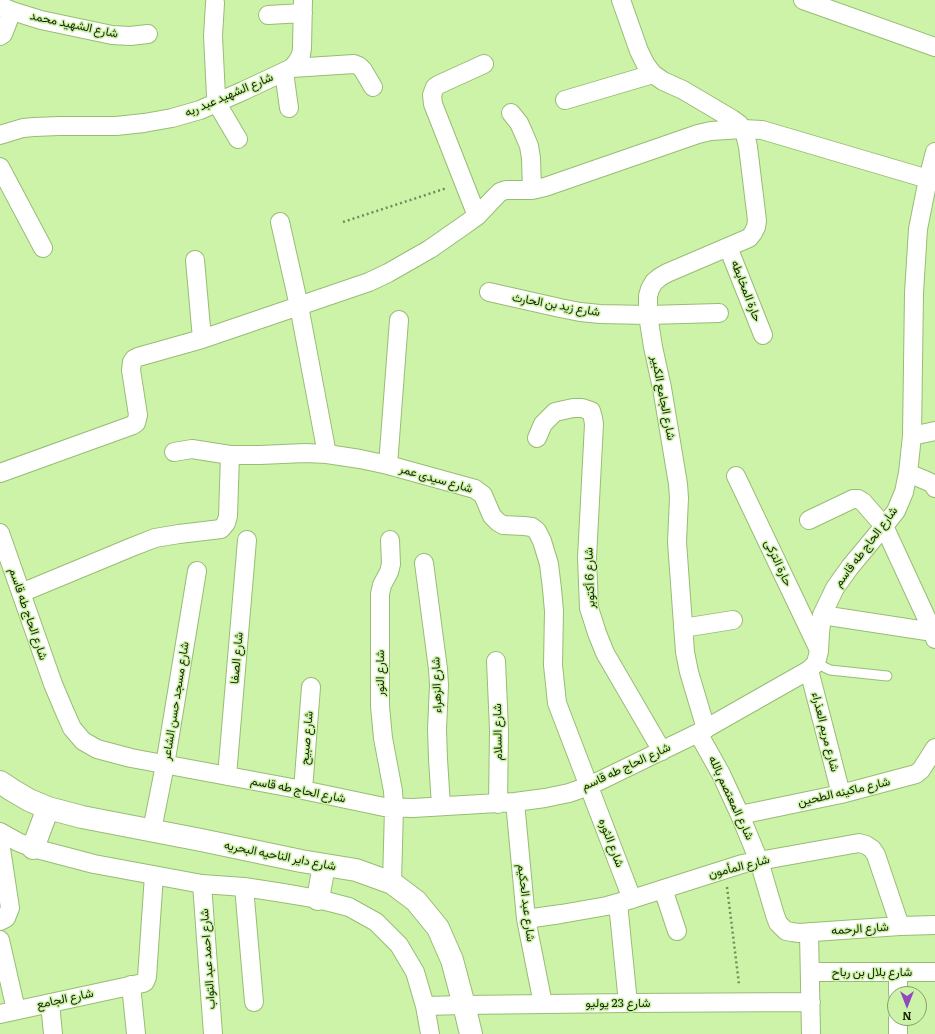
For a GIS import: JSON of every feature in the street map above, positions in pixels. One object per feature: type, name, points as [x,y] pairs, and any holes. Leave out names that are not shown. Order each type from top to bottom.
[{"type":"street","points":[[621,0],[639,51],[646,65],[653,74],[732,119],[743,129]]},
{"type":"street","points":[[803,0],[935,47]]},
{"type":"street","points":[[214,3],[212,36],[217,102],[238,139]]},
{"type":"street","points":[[268,15],[303,7],[301,55],[298,62],[288,70]]},
{"type":"street","points":[[0,36],[3,34],[6,9]]},
{"type":"street","name":"شارع الشهيد محمد","points":[[6,9],[42,20],[112,35],[130,36],[148,34]]},
{"type":"street","points":[[288,70],[354,64],[363,70],[373,87]]},
{"type":"street","points":[[477,216],[433,104],[432,96],[435,87],[438,85],[484,64]]},
{"type":"street","points":[[288,70],[289,108]]},
{"type":"street","name":"شارع الشهيد عبد ربه","points":[[0,135],[23,128],[59,126],[116,126],[172,118],[200,110],[288,70]]},
{"type":"street","points":[[565,100],[653,74]]},
{"type":"street","points":[[511,113],[519,123],[529,146],[532,190]]},
{"type":"street","points":[[0,473],[133,426],[138,415],[131,370],[134,359],[202,339],[360,286],[430,249],[477,216],[500,192],[506,190],[532,190],[545,187],[698,134],[711,131],[743,129],[762,130],[928,179]]},
{"type":"street","name":"شارع الجامع الكبير","points":[[702,731],[685,652],[677,542],[679,498],[678,484],[662,388],[653,347],[648,315],[648,296],[654,282],[660,277],[749,238],[753,233],[757,221],[748,147],[743,129]]},
{"type":"street","name":"شارع الحاج طه قاسم","points":[[0,533],[53,684],[72,728],[82,741],[97,749],[165,765],[394,808],[506,803],[546,798],[569,793],[602,781],[702,731],[815,661],[822,615],[835,588],[896,510],[904,492],[908,473],[912,436],[914,293],[918,229],[935,152]]},
{"type":"street","points":[[0,167],[43,248]]},
{"type":"street","points":[[280,222],[299,306],[326,454]]},
{"type":"street","name":"حارة المخابطه","points":[[728,247],[763,335]]},
{"type":"street","points":[[195,260],[202,339]]},
{"type":"street","name":"شارع زيد بن الحارث","points":[[489,292],[580,312],[648,315],[719,312]]},
{"type":"street","points":[[388,465],[399,320]]},
{"type":"street","name":"شارع 6 أكتوبر","points":[[538,438],[543,424],[556,412],[573,408],[582,408],[590,411],[594,424],[587,558],[589,608],[605,653],[662,750]]},
{"type":"street","points":[[912,436],[935,431]]},
{"type":"street","name":"شارع سيدى عمر","points":[[174,452],[192,449],[230,455],[305,453],[326,454],[345,456],[388,465],[475,489],[483,495],[492,516],[498,522],[503,525],[532,527],[537,531],[542,541],[549,564],[552,589],[554,611],[553,665],[557,703],[589,786]]},
{"type":"street","points":[[21,593],[155,538],[221,529],[226,523],[228,516],[230,455]]},
{"type":"street","points":[[908,473],[933,484],[935,488]]},
{"type":"street","name":"حارة التركى","points":[[736,476],[815,661]]},
{"type":"street","points":[[809,520],[853,499],[858,499],[863,502],[884,526],[934,635]]},
{"type":"street","name":"شارع الصفا","points":[[227,776],[247,540]]},
{"type":"street","name":"شارع النور","points":[[390,540],[391,564],[389,572],[382,585],[380,594],[380,706],[383,738],[393,791],[392,882]]},
{"type":"street","name":"شارع الزهراء","points":[[424,563],[438,669],[439,691],[437,728],[441,806]]},
{"type":"street","name":"شارع مسجد حسن الشاعر","points":[[152,830],[165,765],[197,571]]},
{"type":"street","points":[[822,615],[934,635]]},
{"type":"street","points":[[683,628],[733,620]]},
{"type":"street","name":"شارع السلام","points":[[496,661],[499,730],[506,803]]},
{"type":"street","name":"شارع مريم العذراء","points":[[815,661],[841,794]]},
{"type":"street","name":"شارع صبيح","points":[[303,790],[311,687]]},
{"type":"street","name":"شارع المعتصم بالله","points":[[702,731],[759,861],[778,923],[786,931]]},
{"type":"street","name":"شارع ماكينه الطحين","points":[[740,815],[841,794],[916,774],[921,770],[935,748]]},
{"type":"street","name":"شارع داير الناحيه البحريه","points":[[0,782],[30,800],[48,808],[82,817],[356,870],[392,882],[416,901],[438,928],[452,960],[471,1034]]},
{"type":"street","name":"شارع الثوره","points":[[589,786],[625,901],[628,1003]]},
{"type":"street","name":"شارع عبد الحكيم","points":[[506,803],[526,919],[543,1004]]},
{"type":"street","points":[[34,848],[48,808]]},
{"type":"street","points":[[0,832],[18,842],[34,848],[94,864],[202,884],[283,893],[318,899],[349,907],[376,922],[399,945],[415,972],[425,1006],[430,1034]]},
{"type":"street","points":[[0,842],[10,908],[6,918],[0,921]]},
{"type":"street","name":"شارع المأمون","points":[[526,919],[589,910],[625,901],[725,869],[759,861],[859,843],[872,849],[876,855],[900,926]]},
{"type":"street","points":[[318,899],[324,865]]},
{"type":"street","name":"شارع الجامع","points":[[8,1012],[145,982],[147,977],[154,875]]},
{"type":"street","name":"شارع احمد عبد التواب","points":[[202,884],[213,1034]]},
{"type":"street","points":[[244,888],[254,1002]]},
{"type":"street","points":[[663,889],[677,931]]},
{"type":"street","name":"شارع الرحمه","points":[[786,931],[809,932],[900,926],[935,926]]},
{"type":"street","points":[[809,932],[811,1034]]},
{"type":"street","points":[[0,940],[8,1012]]},
{"type":"street","name":"شارع بلال بن رباح","points":[[810,972],[935,972]]},
{"type":"street","points":[[898,972],[898,986]]},
{"type":"street","points":[[131,985],[136,1034]]},
{"type":"street","name":"شارع 23 يوليو","points":[[425,1006],[811,1002]]},
{"type":"street","points":[[50,1003],[53,1034]]},
{"type":"lane","points":[[815,661],[830,670],[887,676]]},
{"type":"path","points":[[342,222],[464,183]]},
{"type":"path","points":[[725,869],[741,1002]]}]
